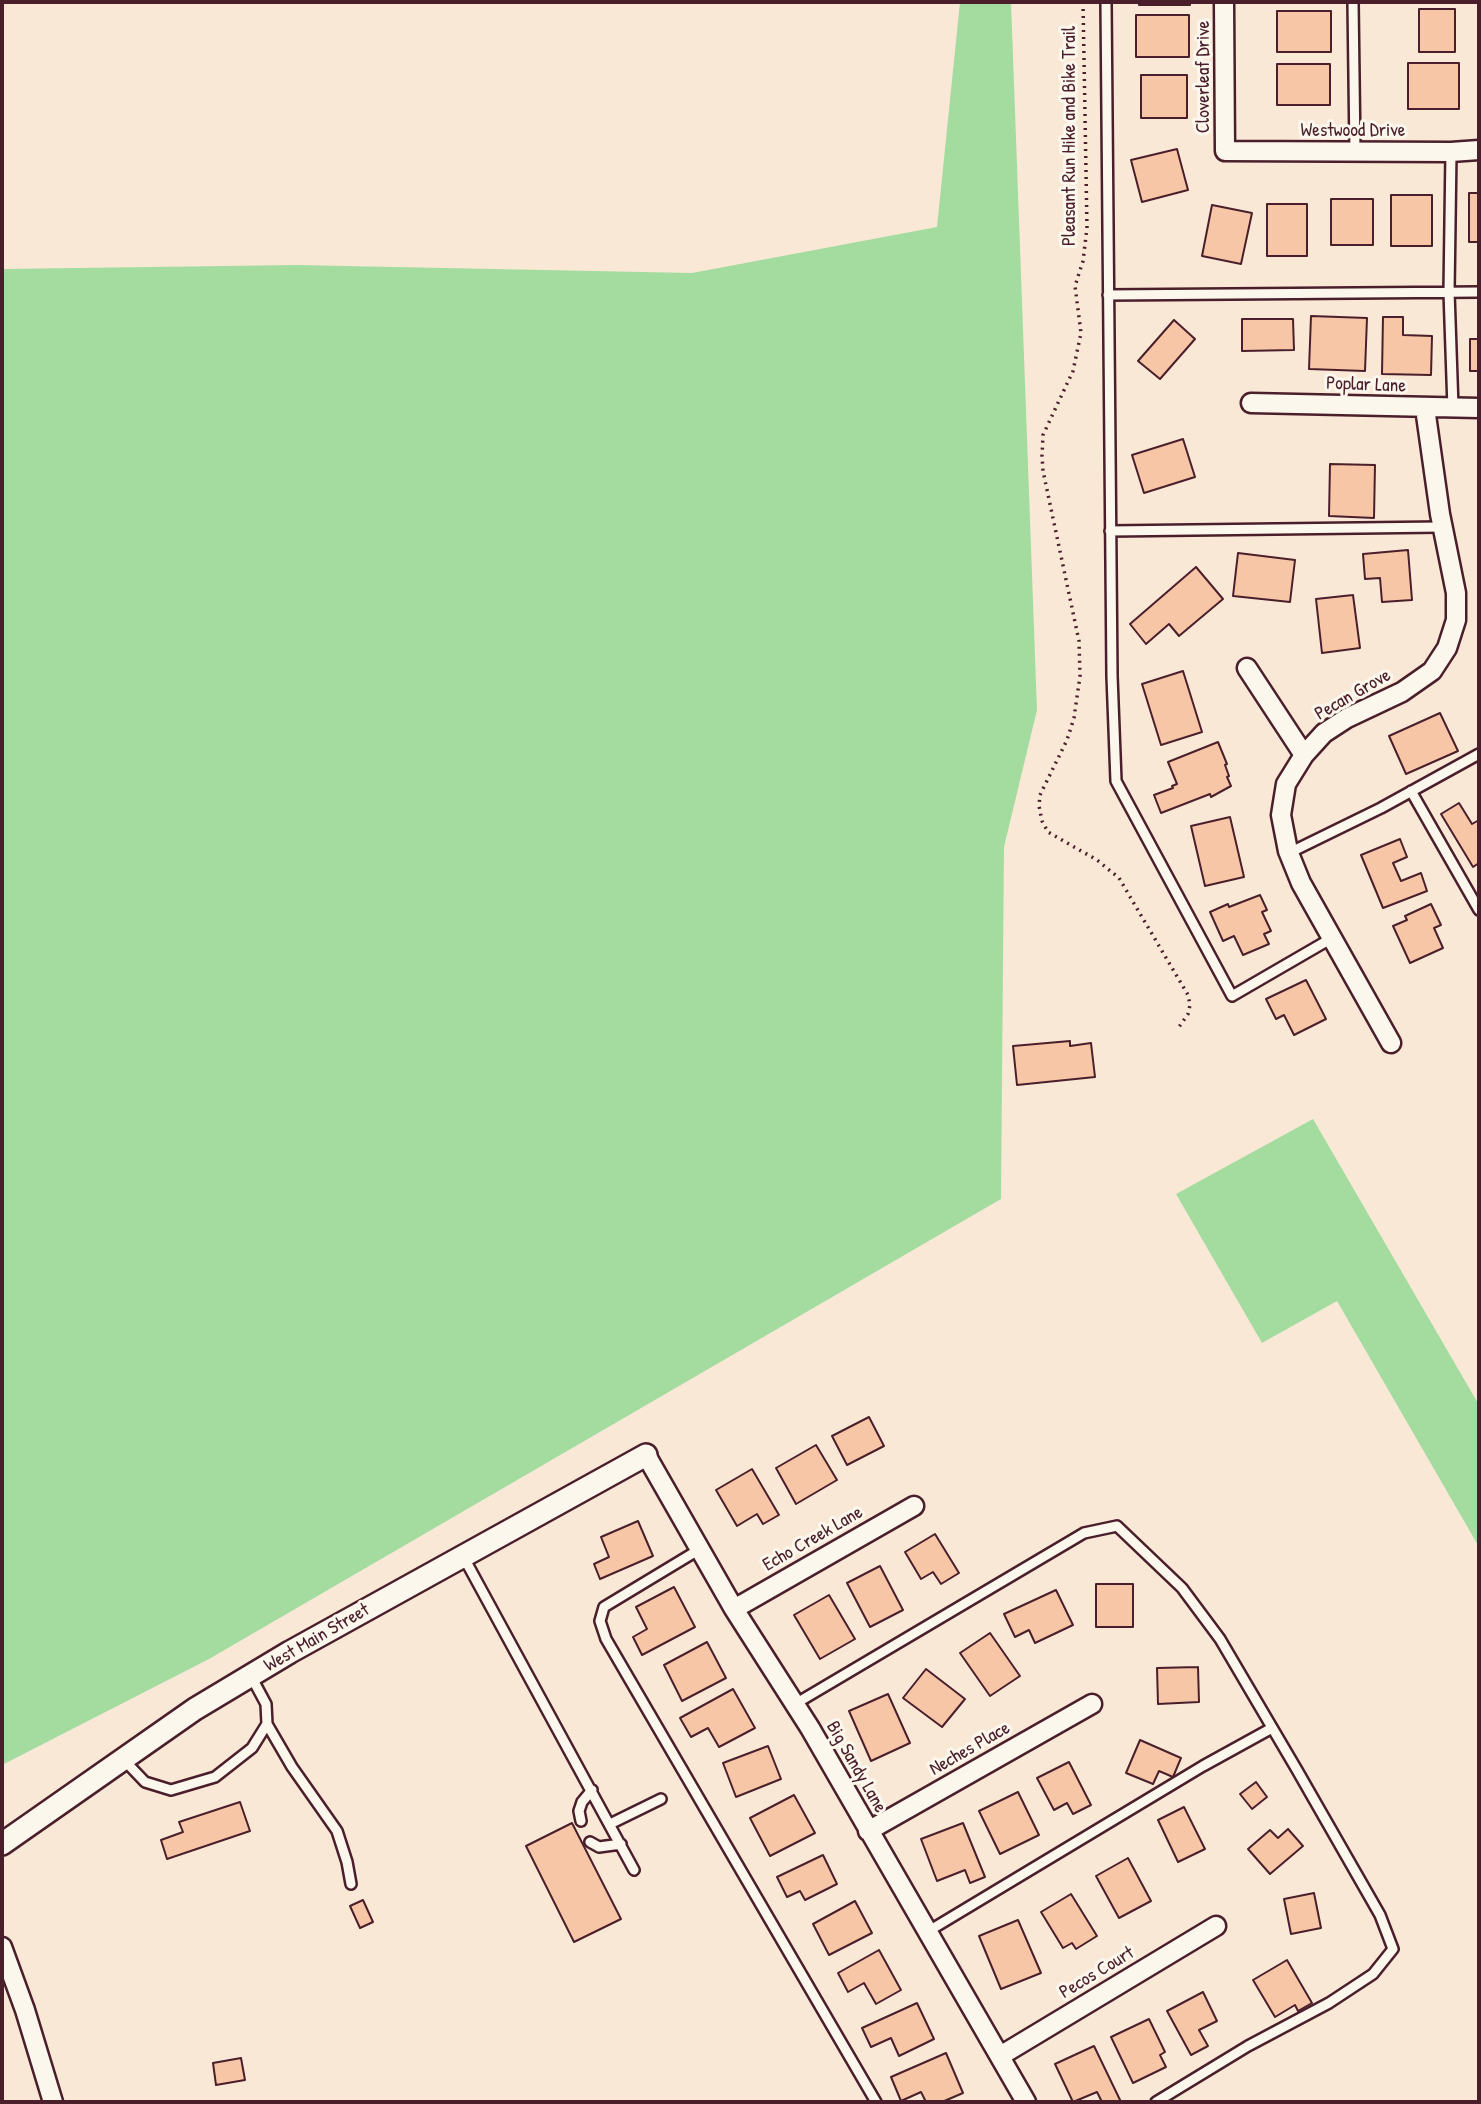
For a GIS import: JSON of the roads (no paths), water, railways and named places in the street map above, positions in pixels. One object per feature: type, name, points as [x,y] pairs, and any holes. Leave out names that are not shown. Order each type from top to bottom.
[{"type":"street","name":"Cloverleaf Drive","points":[[1224,2],[1225,151]]},
{"type":"street","name":"Westwood Drive","points":[[1225,151],[1479,150]]},
{"type":"street","name":"Poplar Lane","points":[[1251,403],[1479,408]]},
{"type":"street","name":"Pecan Grove","points":[[1391,1043],[1301,883],[1289,853],[1281,816],[1286,784],[1304,755],[1324,733],[1347,718],[1402,692],[1432,671],[1447,648],[1457,620],[1457,593],[1442,527],[1425,408]]},
{"type":"street","points":[[1247,668],[1304,755]]},
{"type":"street","name":"Big Sandy Lane","points":[[646,1455],[734,1609],[795,1704],[1027,2102]]},
{"type":"street","name":"West Main Street","points":[[2,1844],[195,1709],[646,1455]]},
{"type":"street","name":"Echo Creek Lane","points":[[734,1609],[914,1506]]},
{"type":"street","name":"Neches Place","points":[[868,1831],[1091,1704]]},
{"type":"street","name":"Pecos Court","points":[[1000,2056],[1216,1926]]},
{"type":"street","points":[[2,1947],[25,2010],[53,2102]]},
{"type":"lane","points":[[1105,2],[1112,676],[1116,781],[1232,996],[1332,938]]},
{"type":"lane","points":[[1353,2],[1355,152]]},
{"type":"lane","points":[[1451,152],[1449,292],[1453,408]]},
{"type":"lane","points":[[1108,295],[1479,292]]},
{"type":"lane","points":[[1110,531],[1442,527]]},
{"type":"lane","points":[[1289,853],[1479,754]]},
{"type":"lane","points":[[1411,791],[1479,909]]},
{"type":"lane","points":[[795,1704],[1084,1533],[1117,1526],[1182,1588],[1220,1639],[1272,1728],[1380,1914],[1393,1950],[1373,1974],[1329,2003],[1248,2046],[1156,2102]]},
{"type":"lane","points":[[700,1549],[604,1607],[600,1621],[606,1639],[876,2102]]},
{"type":"lane","points":[[463,1556],[634,1870]]},
{"type":"lane","points":[[251,1676],[266,1704],[267,1724],[292,1767],[337,1831],[351,1884]]},
{"type":"lane","points":[[123,1759],[145,1782],[171,1790],[215,1777],[252,1748],[267,1724]]},
{"type":"lane","points":[[927,1932],[1272,1728]]},
{"type":"lane","points":[[581,1821],[579,1811],[582,1802],[592,1790]]},
{"type":"lane","points":[[610,1824],[661,1799]]},
{"type":"lane","points":[[590,1842],[599,1847],[621,1844]]}]
